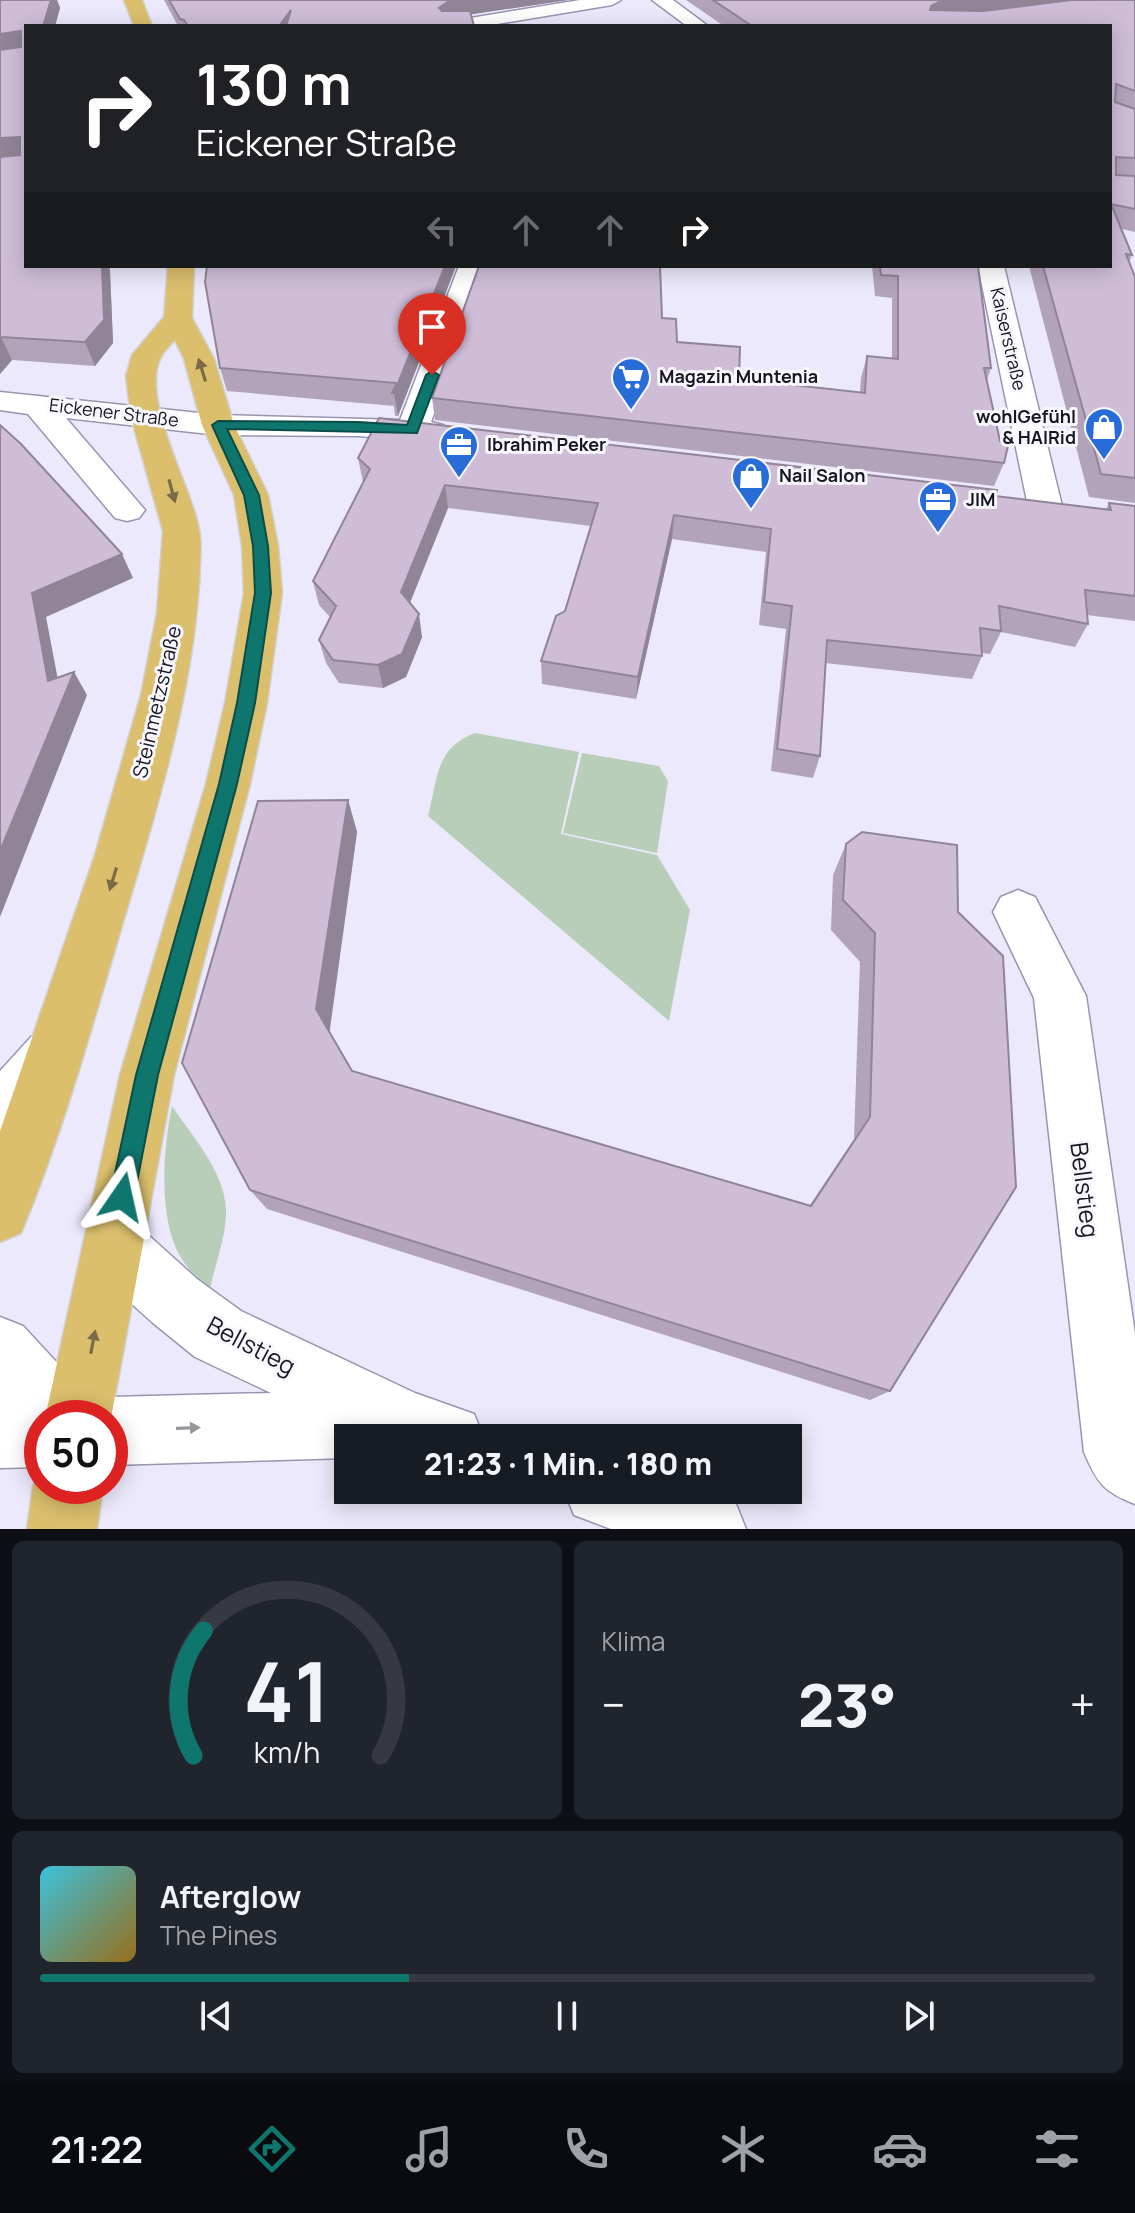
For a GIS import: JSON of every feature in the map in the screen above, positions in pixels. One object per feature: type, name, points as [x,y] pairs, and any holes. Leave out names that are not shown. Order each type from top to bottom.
[{"type":"main road","points":[[133,0],[142,24]]},
{"type":"main road","points":[[82,1400],[147,1075],[228,784],[258,634],[263,593],[260,546],[251,495],[218,425],[199,359],[178,318],[181,268]]},
{"type":"main road","name":"Steinmetzstraße","points":[[0,1212],[60,1045],[115,871],[162,702],[176,623],[181,528],[170,482],[146,417],[142,389],[144,361],[178,318]]},
{"type":"main road","points":[[62,1529],[65,1504]]},
{"type":"street","points":[[492,24],[497,17],[612,0]]},
{"type":"street","points":[[661,0],[696,24]]},
{"type":"street","points":[[412,430],[471,268]]},
{"type":"street","name":"Kaiserstraße","points":[[991,268],[1045,506]]},
{"type":"street","name":"Eickener Straße","points":[[0,401],[218,425],[358,426],[459,435]]},
{"type":"street","points":[[37,404],[127,510]]},
{"type":"street","name":"Bellstieg","points":[[1018,912],[1060,996],[1118,1452],[1135,1470]]},
{"type":"street","name":"Steinmetzstraße","points":[[0,1112],[60,1045]]},
{"type":"street","name":"Bellstieg","points":[[113,1245],[175,1301],[218,1334],[415,1424]]},
{"type":"street","points":[[0,1349],[46,1400]]},
{"type":"street","name":"Bellstieg","points":[[128,1431],[334,1430]]},
{"type":"street","points":[[0,1434],[24,1433]]},
{"type":"street","points":[[639,1504],[711,1529]]},
{"type":"green space","points":[[475,733],[579,752],[561,834],[657,855],[690,910],[669,1021],[428,816],[445,756],[462,739]]},
{"type":"green space","points":[[582,753],[659,766],[668,781],[657,853],[563,833]]},
{"type":"green space","points":[[172,1106],[214,1168],[224,1196],[225,1229],[210,1289],[183,1261],[168,1222],[164,1182]]},
{"type":"building","points":[[0,0],[51,0],[44,24],[24,24],[24,268],[102,268],[104,320],[85,342],[0,338],[0,157],[20,155],[20,137],[0,138],[0,50],[21,47],[21,31],[0,34]]},
{"type":"building","points":[[169,0],[454,0],[439,8],[442,11],[470,11],[473,24],[287,24],[291,10],[280,24],[187,24],[180,19]]},
{"type":"building","points":[[713,0],[946,0],[931,6],[930,10],[983,11],[1071,0],[1135,0],[1135,91],[1116,84],[1115,102],[1135,109],[1135,158],[1116,157],[1116,175],[1135,176],[1135,209],[1112,204],[1112,24],[749,24]]},
{"type":"building","points":[[1112,206],[1132,255],[1126,254],[1135,277],[1135,478],[1101,474],[1044,268],[1112,268]]},
{"type":"building","points":[[207,268],[444,268],[394,393],[397,383],[220,368],[205,282]]},
{"type":"building","points":[[478,268],[660,268],[662,318],[676,319],[677,342],[740,347],[739,379],[865,393],[867,356],[898,359],[898,276],[881,275],[880,268],[978,268],[991,368],[984,368],[1000,441],[1008,446],[1004,463],[432,398]]},
{"type":"building","points":[[379,418],[997,490],[995,496],[1111,510],[1109,503],[1135,506],[1135,596],[1085,590],[1088,624],[999,606],[1001,631],[980,628],[982,656],[827,640],[820,756],[777,749],[792,606],[764,602],[771,529],[674,515],[638,677],[541,661],[556,616],[565,611],[598,503],[445,485],[401,592],[419,614],[402,654],[378,665],[333,660],[319,640],[336,606],[313,581],[370,469],[358,458]]},
{"type":"building","points":[[0,425],[122,554],[32,593],[48,681],[74,672],[0,851]]},
{"type":"building","points":[[348,800],[316,1009],[352,1071],[811,1206],[870,1117],[875,933],[843,900],[846,844],[862,832],[957,845],[958,912],[1003,956],[1016,1187],[890,1391],[250,1190],[182,1063],[258,801]]},
{"type":"place","name":"Magazin Muntenia","points":[[631,411]]},
{"type":"place","name":"wohlGefühl & HAIRid","points":[[1104,461]]},
{"type":"place","name":"Ibrahim Peker","points":[[459,479]]},
{"type":"place","name":"Nail Salon","points":[[751,510]]},
{"type":"place","name":"JIM","points":[[938,534]]},
{"type":"route","points":[[122,1197],[147,1075],[228,784],[246,703],[263,593],[260,546],[251,495],[218,425],[358,426],[412,430],[432,375]]}]
